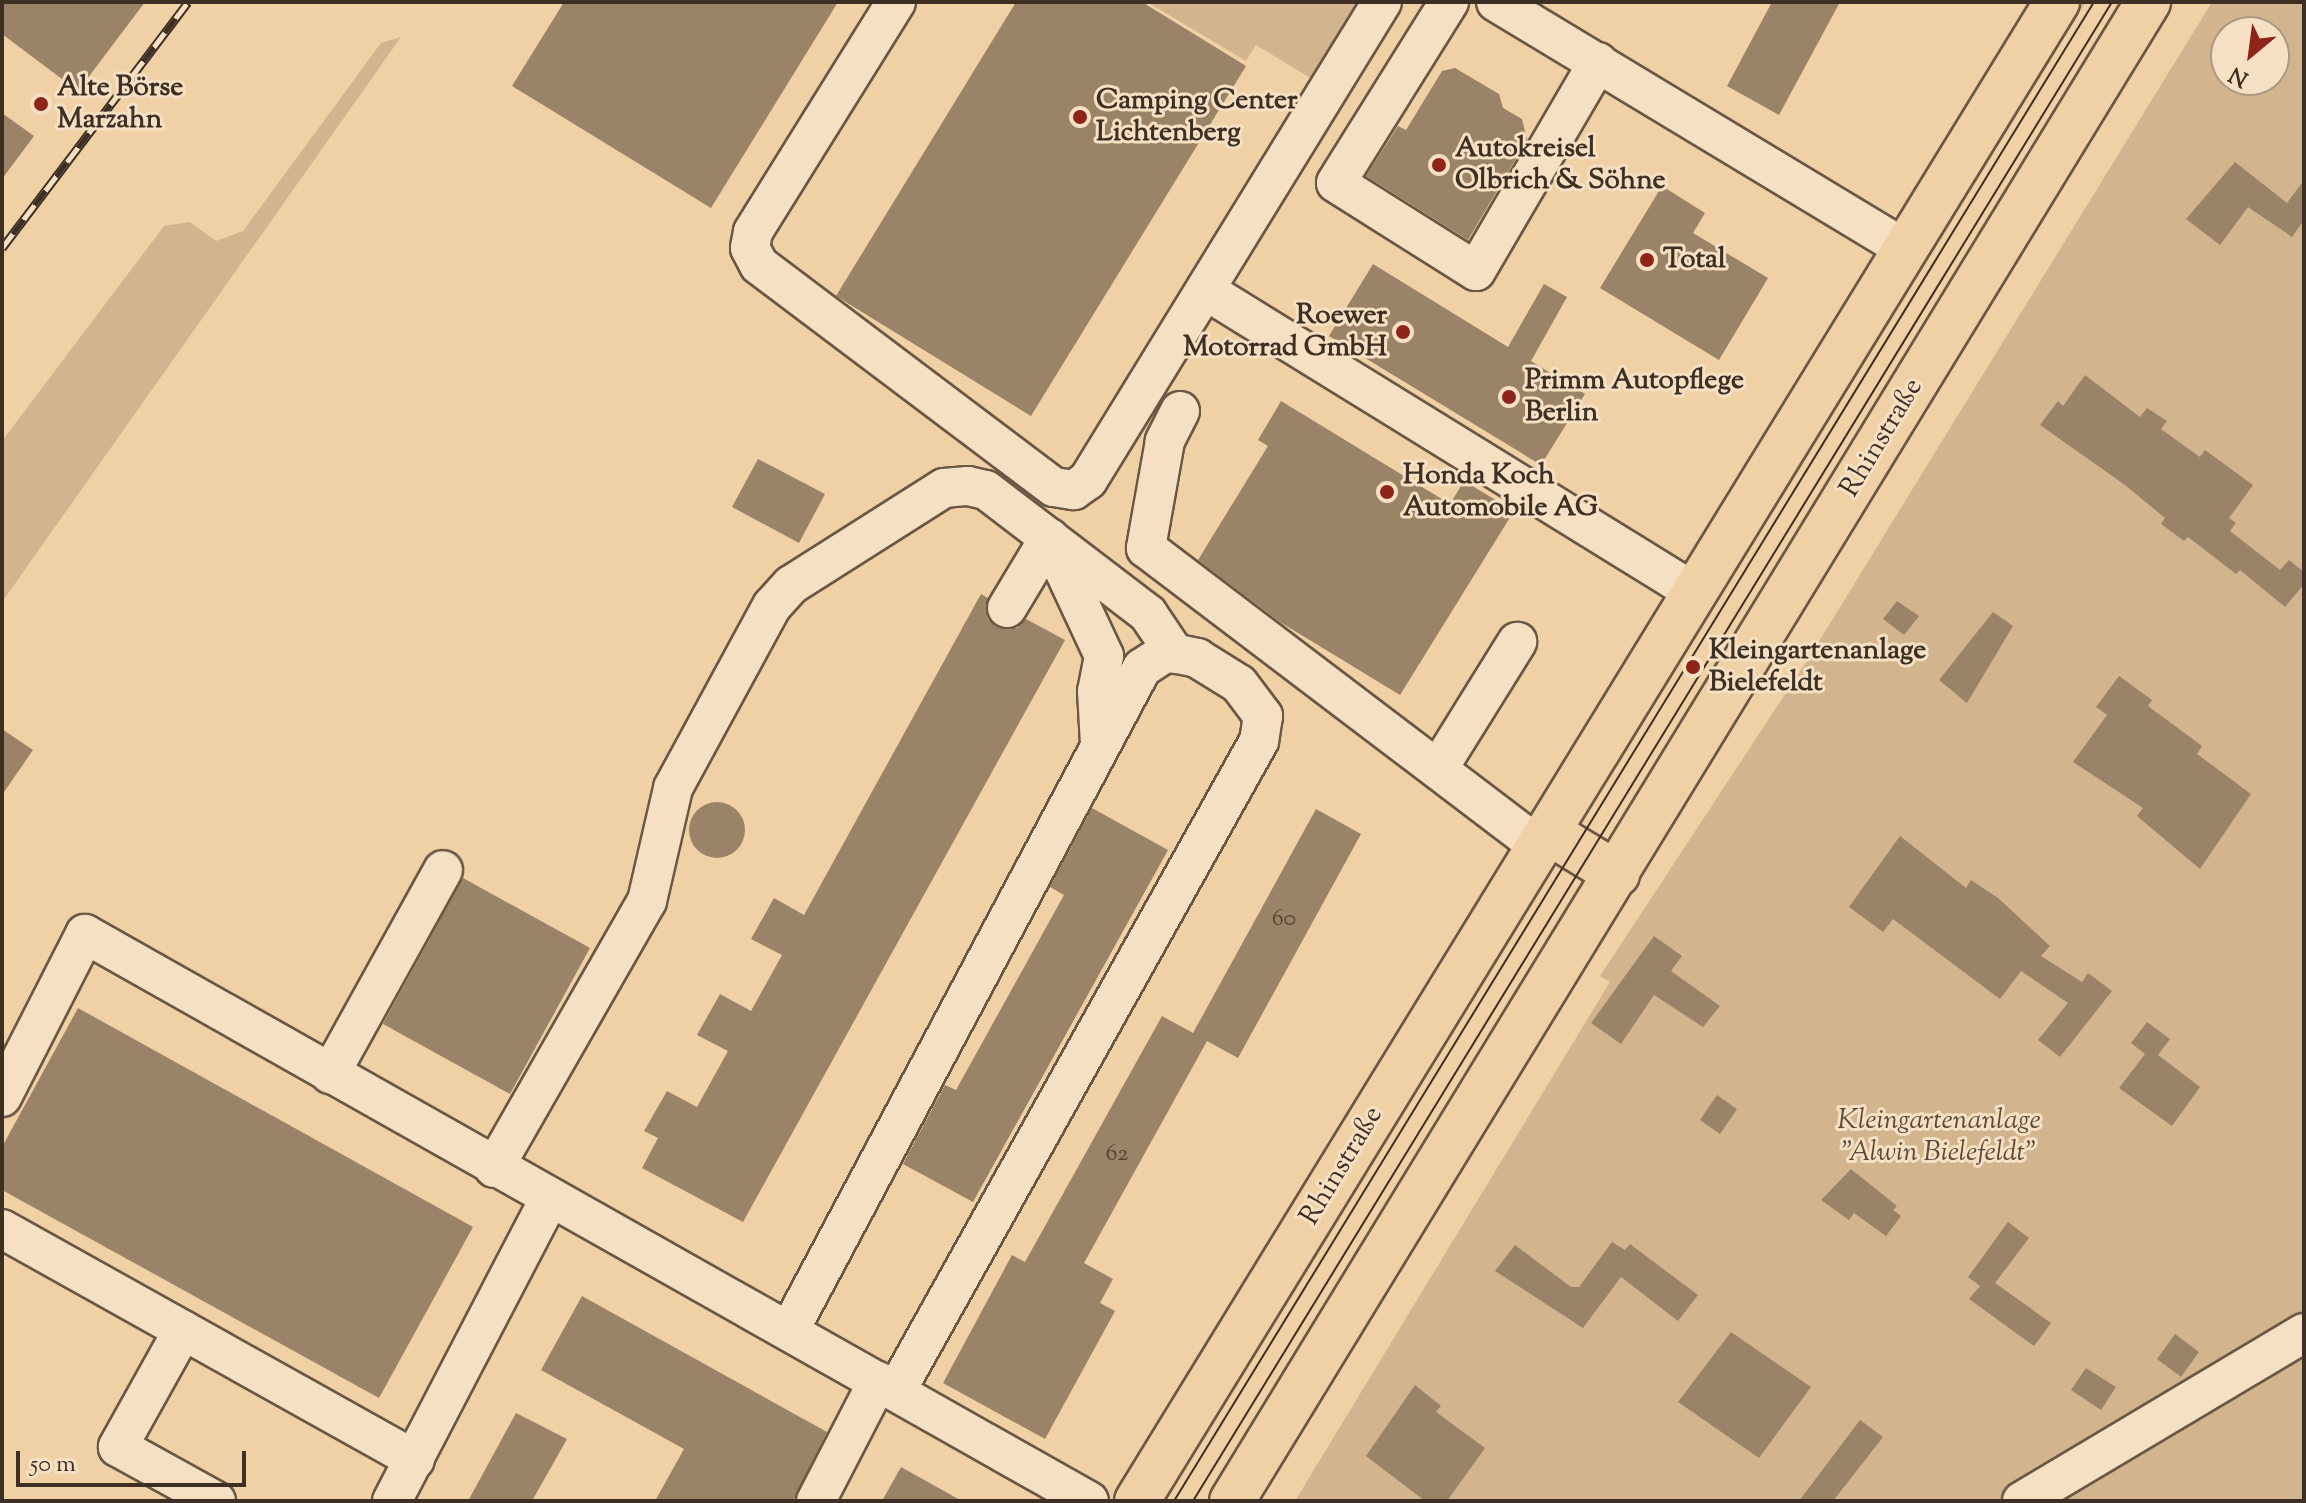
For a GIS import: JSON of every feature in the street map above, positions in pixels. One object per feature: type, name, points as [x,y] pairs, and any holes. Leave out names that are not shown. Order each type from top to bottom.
[{"type":"main road","name":"Rhinstraße","points":[[1137,1501],[2057,2]]},
{"type":"main road","name":"Rhinstraße","points":[[1246,1496],[1617,874],[2148,2]]},
{"type":"main road","points":[[1544,839],[1617,874]]},
{"type":"street","points":[[896,2],[753,232],[750,248],[759,265],[1054,487],[1074,490],[1088,480],[1382,2]]},
{"type":"street","points":[[1449,2],[1336,183],[1476,271],[1598,62]]},
{"type":"street","points":[[1496,2],[1905,249]]},
{"type":"street","points":[[1205,290],[1694,592]]},
{"type":"street","points":[[1180,411],[1165,441],[1146,548],[1438,769],[1544,839]]},
{"type":"street","points":[[494,1168],[647,901],[673,788],[772,606],[791,585],[944,488],[986,490],[1148,614],[1175,654]]},
{"type":"street","points":[[1007,608],[1049,538]]},
{"type":"street","points":[[1049,538],[1104,656],[1097,691],[1100,748]]},
{"type":"street","points":[[1438,769],[1517,642]]},
{"type":"street","points":[[789,1331],[1142,668],[1167,652],[1197,658],[1239,684],[1263,716],[1259,741],[887,1386],[816,1501]]},
{"type":"street","points":[[330,1074],[443,870]]},
{"type":"street","points":[[2,1097],[85,934],[494,1168],[1089,1501]]},
{"type":"street","points":[[392,1501],[549,1199]]},
{"type":"street","points":[[2,1229],[415,1460]]},
{"type":"street","points":[[183,1330],[118,1447],[216,1501]]},
{"type":"street","points":[[2022,1501],[2304,1333]]},
{"type":"green space","points":[[1147,2],[1363,2],[1317,82],[1256,45],[1246,61]]},
{"type":"green space","points":[[2074,2],[2086,2],[1775,509],[1766,504]]},
{"type":"green space","points":[[2121,2],[2133,2],[1810,530],[1800,525]]},
{"type":"green space","name":"Kleingartenanlage \"Alwin Bielefeldt\"","points":[[2212,2],[2304,2],[2304,1501],[1295,1501],[1610,982],[1600,976],[1805,664]]},
{"type":"green space","points":[[401,37],[2,602],[2,441],[164,226],[190,222],[216,241],[243,231],[381,43]]},
{"type":"building","points":[[2,2],[145,2],[78,91],[2,34]]},
{"type":"building","points":[[564,2],[838,2],[711,208],[512,86]]},
{"type":"building","name":"Camping Center Lichtenberg","points":[[1016,2],[1142,2],[1246,66],[1031,416],[836,296]]},
{"type":"building","points":[[1772,2],[1840,2],[1779,115],[1727,86]]},
{"type":"building","name":"Autokreisel Olbrich & Söhne","points":[[1455,68],[1499,94],[1503,108],[1522,119],[1527,140],[1468,240],[1366,176],[1398,126],[1406,130],[1442,71]]},
{"type":"building","points":[[2,113],[34,136],[2,179]]},
{"type":"building","points":[[2235,162],[2287,203],[2304,180],[2304,220],[2292,237],[2248,207],[2220,245],[2186,219]]},
{"type":"building","points":[[1662,186],[1705,213],[1693,233],[1768,278],[1719,360],[1600,288]]},
{"type":"building","points":[[1373,264],[1508,347],[1544,284],[1567,297],[1531,361],[1585,394],[1541,465],[1329,336]]},
{"type":"building","points":[[2085,375],[2140,417],[2147,408],[2167,421],[2161,429],[2200,457],[2205,450],[2253,485],[2229,518],[2236,523],[2230,531],[2280,570],[2289,560],[2304,572],[2304,584],[2285,607],[2240,570],[2236,574],[2188,537],[2184,541],[2161,524],[2165,518],[2125,485],[2040,425],[2058,401],[2063,406]]},
{"type":"building","points":[[1281,401],[1450,504],[1464,481],[1514,511],[1400,695],[1280,622],[1198,560],[1268,446],[1258,440]]},
{"type":"building","points":[[758,459],[825,494],[799,543],[732,507]]},
{"type":"building","points":[[981,594],[988,598],[987,618],[996,627],[1017,628],[1026,619],[1065,640],[743,1222],[642,1168],[658,1138],[644,1131],[667,1091],[697,1107],[728,1051],[697,1035],[720,994],[751,1011],[782,955],[751,939],[774,898],[804,915]]},
{"type":"building","points":[[1897,601],[1919,616],[1904,635],[1883,619]]},
{"type":"building","points":[[1993,612],[2013,626],[1967,703],[1939,680]]},
{"type":"building","points":[[2119,676],[2152,700],[2148,706],[2202,746],[2197,754],[2251,794],[2200,869],[2137,816],[2143,808],[2073,762],[2107,715],[2096,707]]},
{"type":"building","points":[[2,729],[33,750],[2,795]]},
{"type":"building","points":[[717,802],[737,810],[745,830],[737,850],[717,858],[697,850],[689,830],[697,810]]},
{"type":"building","points":[[1092,808],[1168,850],[973,1202],[903,1164],[945,1085],[956,1090],[1064,895],[1050,887]]},
{"type":"building","points":[[1316,809],[1361,834],[1238,1058],[1207,1041],[1084,1263],[1113,1279],[1100,1303],[1115,1311],[1045,1439],[943,1383],[1012,1255],[1025,1262],[1162,1016],[1193,1033]]},
{"type":"building","points":[[1900,836],[1966,888],[1971,880],[1998,898],[2050,946],[2041,956],[2082,982],[2088,973],[2112,991],[2060,1057],[2038,1040],[2068,1003],[2021,971],[2000,999],[1893,919],[1883,932],[1849,907]]},
{"type":"building","points":[[463,878],[590,948],[510,1094],[383,1024]]},
{"type":"building","points":[[1654,936],[1682,956],[1671,971],[1720,1006],[1703,1027],[1654,995],[1621,1044],[1591,1023]]},
{"type":"building","points":[[78,1008],[473,1227],[379,1398],[2,1190],[2,1147]]},
{"type":"building","points":[[2147,1022],[2170,1039],[2158,1055],[2200,1087],[2172,1126],[2119,1088],[2145,1054],[2131,1043]]},
{"type":"building","points":[[1717,1095],[1737,1109],[1720,1134],[1700,1120]]},
{"type":"building","points":[[1851,1169],[1897,1206],[1893,1210],[1901,1216],[1886,1236],[1854,1213],[1849,1220],[1821,1200]]},
{"type":"building","points":[[2008,1222],[2029,1238],[1995,1283],[2051,1323],[2034,1346],[1969,1299],[1980,1286],[1968,1277]]},
{"type":"building","points":[[1612,1242],[1625,1250],[1630,1244],[1698,1295],[1678,1321],[1621,1277],[1583,1328],[1495,1271],[1515,1245],[1571,1287],[1579,1287]]},
{"type":"building","points":[[582,1296],[827,1432],[793,1501],[655,1501],[684,1449],[541,1370]]},
{"type":"building","points":[[1731,1332],[1811,1387],[1759,1458],[1678,1402]]},
{"type":"building","points":[[2175,1334],[2199,1352],[2181,1377],[2157,1359]]},
{"type":"building","points":[[2086,1368],[2116,1387],[2101,1410],[2071,1390]]},
{"type":"building","points":[[1415,1385],[1441,1406],[1436,1412],[1485,1448],[1447,1501],[1425,1501],[1366,1456]]},
{"type":"building","points":[[516,1413],[567,1439],[532,1501],[468,1501]]},
{"type":"building","points":[[1860,1420],[1883,1437],[1833,1501],[1799,1501]]},
{"type":"building","points":[[901,1467],[962,1501],[882,1501]]},
{"type":"tram line","points":[[1174,1501],[2094,2]]},
{"type":"tram line","points":[[1193,1501],[2112,2]]},
{"type":"railway","points":[[2,248],[188,2]]},
{"type":"place","name":"Alte Börse Marzahn","points":[[41,104]]},
{"type":"place","name":"Camping Center Lichtenberg","points":[[1080,117]]},
{"type":"place","name":"Autokreisel Olbrich & Söhne","points":[[1439,165]]},
{"type":"place","name":"Total","points":[[1647,260]]},
{"type":"place","name":"Roewer Motorrad GmbH","points":[[1403,332]]},
{"type":"place","name":"Primm Autopflege Berlin","points":[[1509,397]]},
{"type":"place","name":"Honda Koch Automobile AG","points":[[1387,492]]},
{"type":"place","name":"Kleingartenanlage Bielefeldt","points":[[1693,667]]}]
